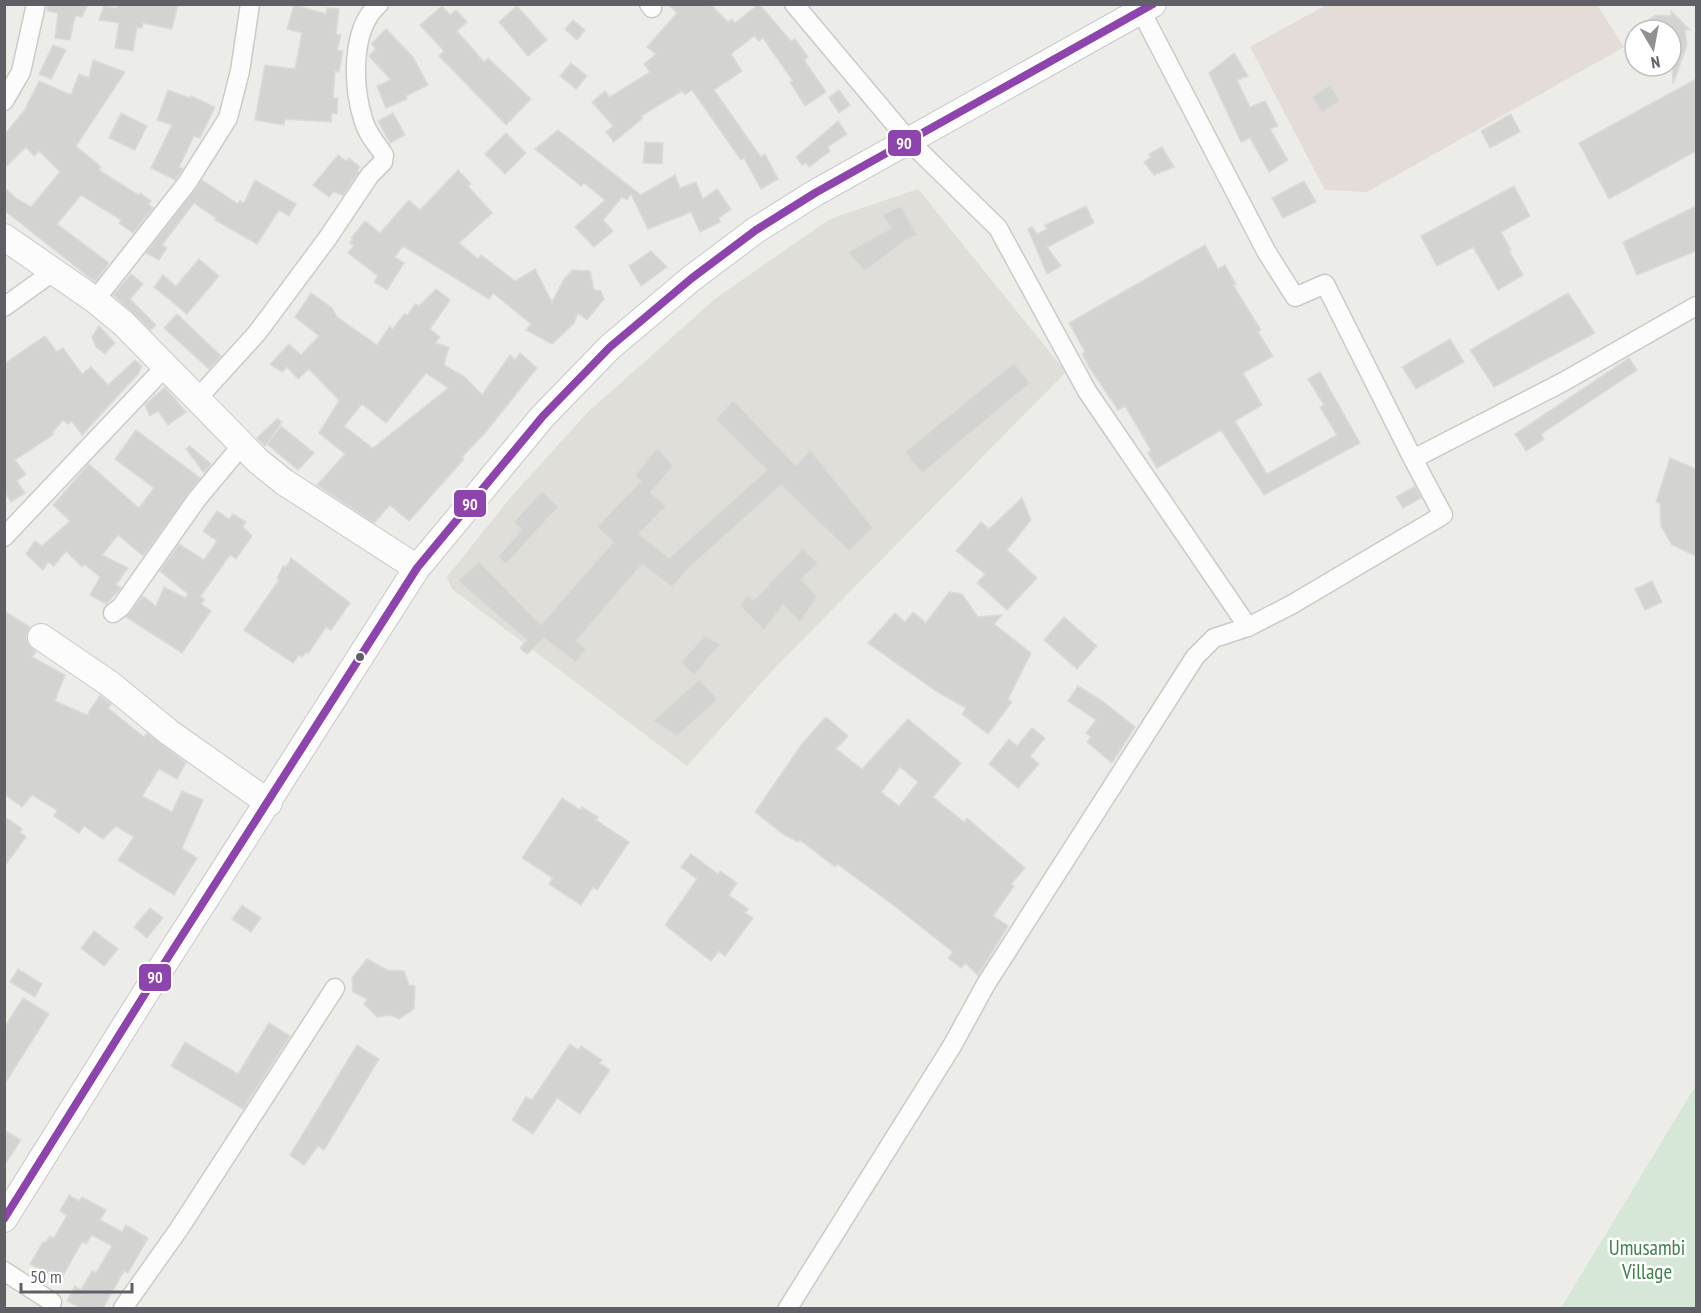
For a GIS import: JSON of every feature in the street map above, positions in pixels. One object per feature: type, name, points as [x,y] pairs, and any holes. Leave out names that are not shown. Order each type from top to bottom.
[{"type":"street","points":[[4,102],[21,72],[36,4]]},
{"type":"street","points":[[95,300],[187,183],[228,118],[240,71],[250,4]]},
{"type":"street","points":[[197,399],[257,333],[327,240],[370,175],[383,162],[384,155],[374,144],[363,120],[358,96],[357,60],[366,20],[379,4]]},
{"type":"street","points":[[794,4],[910,142],[998,228],[1087,391],[1248,627]]},
{"type":"street","points":[[9,1203],[269,803],[417,568],[543,416],[610,347],[692,278],[756,230],[815,193],[1147,8],[1266,251],[1295,297],[1325,284],[1443,515],[1291,605],[1248,627],[1214,638],[1195,657],[992,975],[952,1046],[788,1308]]},
{"type":"street","points":[[4,237],[95,300],[124,324],[242,445],[284,482],[417,568]]},
{"type":"street","points":[[4,307],[54,271]]},
{"type":"street","points":[[1413,459],[1563,382],[1696,306]]},
{"type":"street","points":[[4,537],[165,367]]},
{"type":"street","points":[[113,613],[121,607],[197,499],[242,445]]},
{"type":"street","points":[[41,637],[110,684],[170,733],[269,803]]},
{"type":"street","points":[[123,1308],[179,1229],[335,988]]},
{"type":"street","points":[[4,1271],[52,1302]]},
{"type":"shaded area","points":[[1328,4],[1597,5],[1623,45],[1623,48],[1367,192],[1325,190],[1250,47]]},
{"type":"shaded area","points":[[918,189],[1066,372],[771,672],[687,766],[452,589],[447,577],[511,497],[587,413],[716,298],[830,219]]},
{"type":"green space","name":"Umusambi Village","points":[[1696,1085],[1696,1308],[1561,1308]]},
{"type":"building","points":[[48,4],[88,4],[82,17],[75,16],[70,40],[55,38],[58,13],[47,11]]},
{"type":"building","points":[[118,4],[178,4],[172,29],[143,23],[142,28],[137,27],[133,51],[115,48],[119,23],[99,20],[104,6],[117,8]]},
{"type":"building","points":[[668,4],[710,4],[728,22],[732,19],[735,23],[759,4],[791,41],[795,39],[808,57],[804,60],[826,92],[805,106],[790,82],[793,81],[763,38],[759,41],[754,36],[731,54],[742,71],[714,90],[761,157],[765,154],[778,179],[761,189],[744,158],[741,160],[692,90],[685,95],[682,91],[641,116],[643,118],[614,142],[606,132],[613,126],[592,102],[605,91],[610,97],[650,72],[644,64],[656,54],[647,47],[677,13]]},
{"type":"building","points":[[294,5],[326,14],[327,8],[339,9],[336,34],[341,35],[337,50],[343,51],[339,72],[335,71],[333,98],[338,98],[337,114],[332,113],[331,122],[285,119],[284,125],[255,120],[265,65],[295,69],[302,33],[287,29]]},
{"type":"building","points":[[442,6],[450,15],[456,10],[467,22],[457,31],[484,62],[488,58],[531,99],[506,125],[439,56],[444,51],[420,25]]},
{"type":"building","points":[[517,6],[547,40],[528,56],[499,22]]},
{"type":"building","points":[[1671,11],[1678,18],[1651,18],[1656,15],[1671,16]]},
{"type":"building","points":[[573,20],[585,30],[577,40],[565,29]]},
{"type":"building","points":[[1683,23],[1690,30],[1685,30],[1687,45],[1683,56]]},
{"type":"building","points":[[386,29],[413,57],[428,85],[406,96],[407,99],[386,108],[377,86],[391,80],[369,56],[376,49],[371,44]]},
{"type":"building","points":[[53,45],[66,50],[51,79],[39,74]]},
{"type":"building","points":[[1234,53],[1248,76],[1237,80],[1250,107],[1265,101],[1278,126],[1270,129],[1288,160],[1269,172],[1250,138],[1241,142],[1209,73]]},
{"type":"building","points":[[93,60],[125,72],[76,146],[101,167],[99,170],[138,195],[140,193],[151,201],[148,204],[153,208],[133,233],[119,223],[121,220],[81,195],[57,224],[109,263],[95,282],[4,210],[4,187],[17,199],[31,207],[60,172],[39,151],[34,156],[26,147],[4,169],[4,135],[24,111],[39,81],[71,95],[79,74],[89,78]]},
{"type":"building","points":[[571,63],[587,76],[576,89],[560,76]]},
{"type":"building","points":[[1696,79],[1696,151],[1609,199],[1579,143]]},
{"type":"building","points":[[1330,85],[1340,101],[1322,112],[1312,97]]},
{"type":"building","points":[[168,90],[190,98],[191,96],[215,107],[200,138],[194,136],[179,167],[183,169],[175,180],[151,168],[172,125],[157,120]]},
{"type":"building","points":[[839,90],[850,105],[839,113],[829,98]]},
{"type":"building","points":[[121,113],[147,126],[135,150],[109,138]]},
{"type":"building","points":[[393,113],[405,135],[390,143],[378,121]]},
{"type":"building","points":[[1511,114],[1520,132],[1490,148],[1481,131]]},
{"type":"building","points":[[838,121],[847,134],[828,147],[830,151],[809,167],[806,163],[802,165],[796,157]]},
{"type":"building","points":[[558,130],[641,195],[675,175],[680,188],[696,182],[703,199],[717,189],[731,209],[719,218],[720,222],[700,232],[691,212],[648,229],[631,194],[627,200],[622,197],[603,220],[613,231],[594,247],[575,227],[605,200],[584,183],[581,186],[535,149]]},
{"type":"building","points":[[506,133],[526,153],[505,174],[485,154]]},
{"type":"building","points":[[645,142],[663,143],[662,164],[643,163]]},
{"type":"building","points":[[1162,147],[1174,167],[1154,175],[1144,162],[1151,157],[1149,154]]},
{"type":"building","points":[[338,155],[346,161],[349,158],[360,167],[357,170],[359,172],[343,195],[333,192],[329,197],[313,185]]},
{"type":"building","points":[[458,170],[471,184],[468,186],[492,213],[459,243],[478,259],[481,255],[515,281],[535,269],[552,302],[564,279],[573,270],[590,271],[594,290],[601,291],[604,299],[587,320],[578,313],[574,323],[552,344],[526,330],[531,324],[493,293],[489,299],[403,246],[395,257],[404,263],[387,290],[374,282],[378,276],[348,253],[354,246],[350,243],[353,239],[351,238],[365,221],[380,233],[409,200],[420,210]]},
{"type":"building","points":[[202,180],[238,204],[240,201],[244,203],[255,180],[296,204],[289,216],[279,210],[257,244],[215,220],[216,218],[194,203],[162,245],[167,248],[159,260],[146,253]]},
{"type":"building","points":[[1304,181],[1316,202],[1283,218],[1272,198]]},
{"type":"building","points":[[1514,186],[1530,216],[1501,232],[1523,275],[1498,290],[1473,247],[1437,266],[1421,236]]},
{"type":"building","points":[[901,206],[917,235],[904,241],[865,271],[848,252],[892,228],[882,215]]},
{"type":"building","points":[[1086,206],[1094,223],[1047,247],[1061,266],[1047,274],[1028,229],[1032,227],[1037,234],[1047,229],[1045,225]]},
{"type":"building","points":[[1696,206],[1696,251],[1637,275],[1623,242]]},
{"type":"building","points":[[1205,245],[1218,269],[1225,265],[1236,284],[1233,285],[1261,330],[1258,332],[1273,356],[1243,373],[1262,405],[1235,421],[1267,474],[1337,435],[1320,407],[1324,405],[1308,379],[1320,372],[1360,443],[1264,495],[1221,430],[1157,468],[1148,453],[1151,450],[1125,406],[1118,410],[1089,367],[1082,354],[1085,352],[1069,323]]},
{"type":"building","points":[[651,251],[667,267],[641,286],[629,266]]},
{"type":"building","points":[[199,259],[219,276],[187,314],[154,287],[163,275],[176,286]]},
{"type":"building","points":[[131,274],[143,284],[130,299],[156,325],[151,330],[113,295]]},
{"type":"building","points":[[436,289],[450,300],[430,329],[440,337],[435,343],[449,347],[444,365],[465,377],[482,395],[510,355],[515,360],[520,353],[537,368],[485,433],[462,457],[464,459],[409,521],[390,505],[374,523],[317,485],[345,454],[319,433],[339,401],[309,369],[298,379],[287,367],[282,372],[270,364],[289,344],[301,355],[319,336],[295,317],[311,293],[332,308],[337,317],[377,345],[390,326],[393,329],[404,314],[408,315],[415,304],[419,306]],"holes":[[[426,373],[448,388],[373,448],[344,426],[362,404],[386,423]]]},
{"type":"building","points":[[1568,293],[1595,333],[1494,387],[1470,350]]},
{"type":"building","points":[[177,314],[221,356],[209,369],[164,328]]},
{"type":"building","points":[[99,326],[115,343],[105,354],[96,347],[92,337]]},
{"type":"building","points":[[45,336],[57,352],[63,348],[82,374],[91,367],[108,385],[135,360],[142,366],[138,374],[82,435],[72,421],[68,424],[63,420],[52,433],[54,434],[15,460],[26,474],[17,481],[25,493],[11,502],[4,491],[4,364]]},
{"type":"building","points":[[1450,339],[1464,362],[1416,389],[1402,367]]},
{"type":"building","points":[[1629,358],[1637,370],[1541,434],[1544,439],[1526,451],[1515,434]]},
{"type":"building","points":[[1014,363],[1030,383],[922,473],[905,452]]},
{"type":"building","points":[[165,387],[186,412],[168,425],[158,411],[150,416],[145,405]]},
{"type":"building","points":[[733,400],[796,466],[810,450],[873,528],[849,551],[781,485],[692,565],[672,587],[642,564],[576,641],[586,649],[576,662],[544,638],[527,654],[520,648],[527,640],[458,581],[479,562],[541,625],[613,542],[597,527],[641,481],[635,476],[657,448],[673,466],[650,493],[666,506],[639,534],[669,558],[767,470],[716,419]]},
{"type":"building","points":[[277,419],[282,422],[265,446],[257,438]]},
{"type":"building","points":[[281,426],[314,453],[298,470],[267,444]]},
{"type":"building","points":[[136,430],[200,478],[143,556],[118,535],[102,555],[128,568],[116,585],[121,588],[106,604],[90,595],[100,577],[84,564],[82,567],[66,551],[54,566],[48,562],[43,570],[26,554],[35,541],[42,546],[70,521],[53,505],[89,464],[139,508],[154,488],[115,459]]},
{"type":"building","points":[[190,446],[211,464],[204,473],[186,449]]},
{"type":"building","points":[[1670,458],[1696,469],[1696,556],[1672,545],[1661,526],[1660,503],[1656,502]]},
{"type":"building","points":[[1415,486],[1421,498],[1403,508],[1396,497]]},
{"type":"building","points":[[542,491],[558,507],[506,564],[498,557],[522,529],[514,522]]},
{"type":"building","points":[[1022,498],[1031,520],[1007,550],[1037,578],[1007,610],[977,583],[985,574],[956,551],[981,522],[989,529]]},
{"type":"building","points":[[217,511],[229,519],[233,514],[246,522],[243,527],[252,536],[236,559],[230,555],[200,597],[205,599],[201,604],[211,611],[182,653],[126,617],[143,596],[156,606],[164,587],[185,598],[188,594],[160,571],[179,544],[204,560],[217,541],[203,531]]},
{"type":"building","points":[[803,549],[818,563],[801,579],[817,597],[800,622],[783,605],[764,630],[740,606],[747,595],[754,600]]},
{"type":"building","points":[[291,558],[350,603],[331,630],[326,627],[308,654],[306,652],[302,657],[299,655],[293,663],[244,630],[279,580],[277,578],[283,566],[287,566]]},
{"type":"building","points":[[1652,581],[1662,602],[1645,610],[1635,589]]},
{"type":"building","points":[[949,592],[962,594],[978,617],[1002,615],[994,624],[1031,653],[1008,699],[1012,702],[988,734],[962,714],[966,708],[936,691],[868,643],[895,613],[905,622],[913,612],[926,623]]},
{"type":"building","points":[[4,611],[30,627],[26,636],[28,644],[36,652],[32,657],[65,675],[55,701],[87,715],[100,695],[111,704],[108,708],[144,737],[147,733],[186,763],[177,779],[159,769],[142,796],[172,812],[182,791],[203,800],[182,848],[197,858],[174,895],[118,860],[134,837],[116,826],[103,839],[84,826],[79,833],[54,816],[57,810],[32,795],[22,807],[4,794]]},
{"type":"building","points":[[1064,617],[1097,646],[1077,669],[1044,640]]},
{"type":"building","points":[[705,636],[720,644],[694,675],[681,662]]},
{"type":"building","points":[[699,680],[718,699],[677,736],[653,721]]},
{"type":"building","points":[[1078,686],[1101,700],[1135,727],[1112,763],[1087,742],[1091,737],[1086,733],[1096,720],[1068,701]]},
{"type":"building","points":[[826,717],[848,736],[836,749],[862,769],[908,719],[961,763],[933,797],[964,822],[967,818],[1025,868],[1011,884],[1014,886],[993,916],[1008,926],[978,975],[965,963],[961,968],[948,958],[953,952],[892,904],[837,864],[835,867],[800,840],[798,842],[783,834],[755,812],[802,744]],"holes":[[[900,767],[918,782],[899,806],[881,792]]]},
{"type":"building","points":[[1032,728],[1045,738],[1030,756],[1039,764],[1018,788],[989,764],[1009,739],[1017,746]]},
{"type":"building","points":[[562,798],[580,810],[582,807],[598,817],[596,820],[629,842],[597,890],[593,887],[581,905],[549,884],[553,878],[522,858]]},
{"type":"building","points":[[4,816],[22,829],[20,832],[26,837],[4,867]]},
{"type":"building","points":[[691,854],[718,874],[720,871],[737,883],[729,895],[748,909],[745,913],[753,918],[725,956],[719,951],[711,961],[665,925],[697,879],[681,867]]},
{"type":"building","points":[[242,905],[261,918],[251,932],[232,919]]},
{"type":"building","points":[[150,908],[163,918],[147,938],[134,927]]},
{"type":"building","points":[[94,931],[118,949],[104,966],[81,948]]},
{"type":"building","points":[[367,959],[387,970],[404,971],[409,985],[415,986],[414,1009],[399,1019],[390,1015],[377,1017],[364,1004],[367,999],[353,992],[352,978]]},
{"type":"building","points":[[18,969],[42,984],[35,997],[10,982]]},
{"type":"building","points":[[23,998],[49,1014],[4,1085],[4,1028]]},
{"type":"building","points":[[269,1023],[290,1036],[243,1109],[171,1066],[185,1042],[238,1074]]},
{"type":"building","points":[[570,1044],[578,1050],[581,1046],[602,1060],[599,1063],[610,1070],[580,1114],[557,1098],[533,1134],[512,1120],[526,1097],[532,1100]]},
{"type":"building","points":[[357,1045],[379,1059],[324,1150],[318,1146],[304,1165],[290,1155]]},
{"type":"building","points":[[4,1130],[21,1140],[4,1166]]},
{"type":"building","points":[[69,1195],[79,1201],[82,1197],[106,1210],[100,1220],[122,1232],[126,1225],[148,1238],[128,1273],[124,1271],[103,1308],[81,1308],[67,1301],[75,1286],[81,1290],[92,1271],[96,1273],[112,1246],[92,1235],[86,1244],[82,1242],[60,1281],[30,1264],[43,1242],[45,1243],[50,1236],[54,1238],[67,1215],[60,1211]]},
{"type":"transit line","name":"90","points":[[4,1219],[417,568],[543,416],[610,347],[692,278],[756,230],[815,193],[1153,4]]}]
